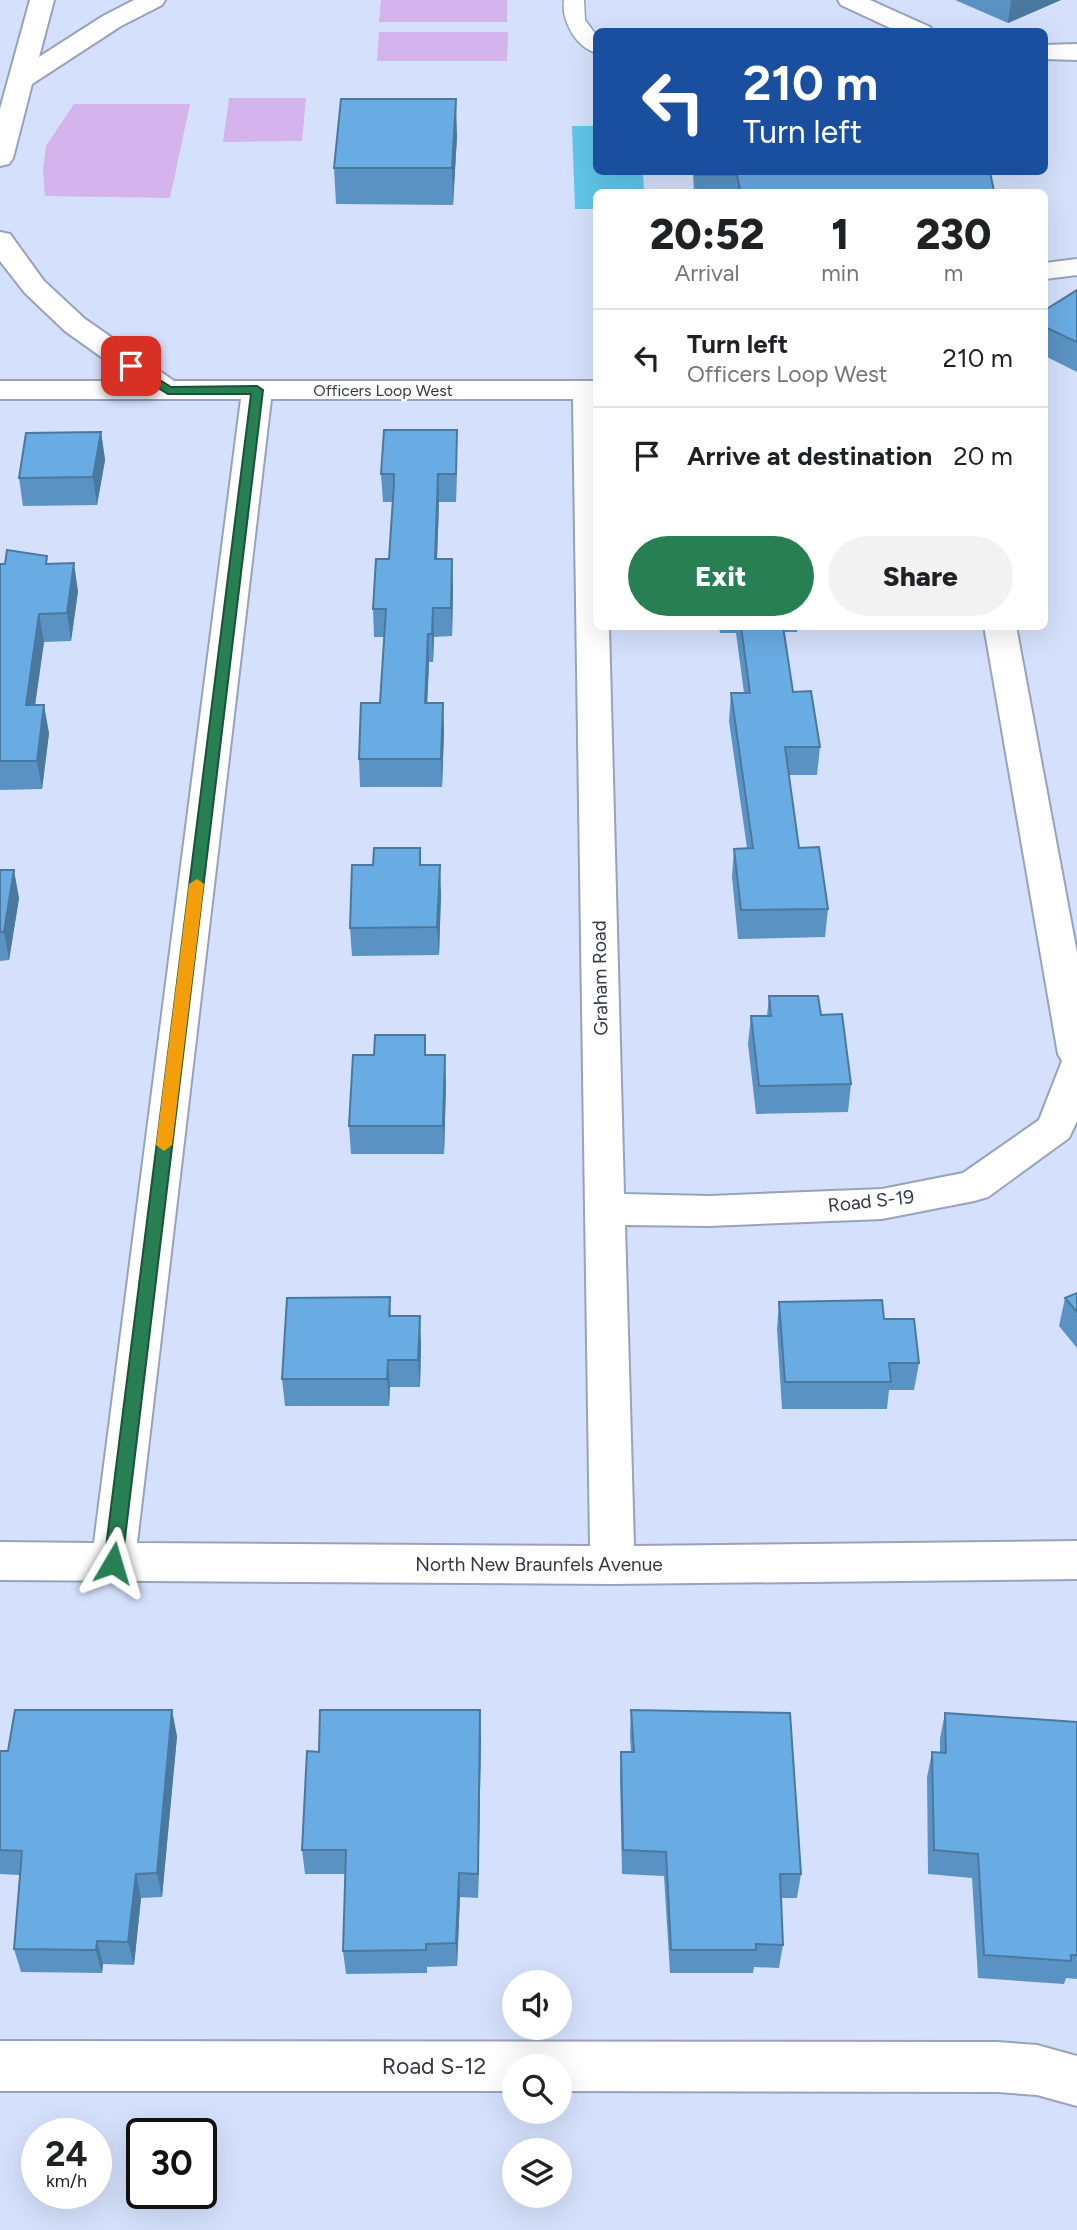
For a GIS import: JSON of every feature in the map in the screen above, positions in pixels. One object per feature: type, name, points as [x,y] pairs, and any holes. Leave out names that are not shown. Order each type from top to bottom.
[{"type":"street","points":[[0,158],[42,0]]},
{"type":"street","points":[[21,80],[113,21],[153,0]]},
{"type":"street","points":[[850,0],[912,28]]},
{"type":"street","points":[[1048,52],[1077,52]]},
{"type":"street","points":[[0,240],[15,265],[63,318],[168,390]]},
{"type":"street","points":[[1048,271],[1077,267]]},
{"type":"street","name":"Officers Loop West","points":[[0,390],[592,390]]},
{"type":"street","points":[[113,1563],[257,390]]},
{"type":"street","name":"Graham Road","points":[[592,390],[593,458]]},
{"type":"street","name":"Graham Road","points":[[596,630],[612,1565]]},
{"type":"street","points":[[1001,630],[1077,1054]]},
{"type":"street","name":"Road S-19","points":[[604,1209],[709,1211],[882,1204],[974,1186],[1055,1128],[1077,1068]]},
{"type":"street","name":"North New Braunfels Avenue","points":[[0,1561],[612,1565],[1077,1560]]},
{"type":"street","name":"Road S-12","points":[[0,2066],[997,2067],[1037,2070],[1077,2081]]},
{"type":"lane","points":[[574,0],[572,9],[583,35],[593,44]]},
{"type":"shaded area","points":[[381,0],[507,0],[507,22],[379,22]]},
{"type":"shaded area","points":[[379,32],[508,32],[507,61],[377,61]]},
{"type":"shaded area","points":[[229,98],[306,98],[302,141],[223,142]]},
{"type":"shaded area","points":[[74,104],[190,104],[170,198],[45,196],[43,170],[46,146]]},
{"type":"water","points":[[572,126],[593,126],[593,175],[643,175],[644,189],[593,189],[593,209],[575,209]]},
{"type":"building","points":[[341,99],[456,99],[452,168],[334,168]]},
{"type":"building","points":[[737,175],[991,175],[994,189],[740,189]]},
{"type":"building","points":[[1077,290],[1077,342],[1048,328],[1048,308]]},
{"type":"building","points":[[384,430],[457,430],[456,474],[438,474],[435,559],[452,559],[451,608],[433,608],[432,634],[428,634],[425,703],[443,703],[441,759],[359,759],[361,703],[380,703],[386,609],[373,609],[376,559],[389,559],[394,483],[394,474],[381,474]]},
{"type":"building","points":[[101,432],[93,477],[19,478],[26,433]]},
{"type":"building","points":[[7,550],[47,556],[46,564],[74,563],[67,613],[39,614],[26,705],[44,705],[37,761],[0,761],[0,564],[5,564]]},
{"type":"building","points":[[742,630],[784,630],[793,692],[811,691],[820,747],[785,747],[799,848],[819,847],[828,909],[741,910],[734,849],[753,848],[731,693],[750,693]]},
{"type":"building","points":[[374,848],[420,848],[420,865],[440,865],[437,927],[350,928],[352,865],[373,865]]},
{"type":"building","points":[[0,870],[14,870],[4,932],[0,932]]},
{"type":"building","points":[[769,996],[818,996],[821,1015],[842,1014],[851,1084],[759,1086],[751,1016],[771,1016]]},
{"type":"building","points":[[375,1035],[425,1035],[425,1055],[445,1055],[443,1126],[349,1126],[353,1055],[374,1055]]},
{"type":"building","points":[[1077,1293],[1077,1312],[1065,1298]]},
{"type":"building","points":[[390,1297],[389,1316],[420,1316],[418,1360],[388,1360],[387,1379],[282,1379],[287,1298]]},
{"type":"building","points":[[882,1300],[884,1319],[914,1319],[919,1363],[889,1363],[891,1382],[785,1382],[779,1302]]},
{"type":"building","points":[[15,1710],[172,1710],[157,1873],[136,1874],[128,1942],[97,1941],[96,1950],[14,1949],[22,1851],[0,1850],[0,1751],[8,1751]]},
{"type":"building","points":[[320,1710],[480,1710],[478,1874],[459,1873],[456,1943],[426,1944],[426,1950],[343,1951],[346,1850],[302,1850],[307,1751],[319,1752]]},
{"type":"building","points":[[631,1710],[790,1713],[801,1874],[780,1874],[783,1945],[756,1944],[756,1950],[671,1950],[666,1852],[623,1850],[621,1752],[634,1752]]},
{"type":"building","points":[[945,1713],[1077,1722],[1077,1955],[1071,1955],[1071,1961],[984,1955],[978,1854],[934,1850],[932,1752],[946,1753]]},
{"type":"slow traffic","points":[[164,1145],[197,884]]},
{"type":"route","points":[[113,1563],[257,390],[168,390],[131,366]]}]
